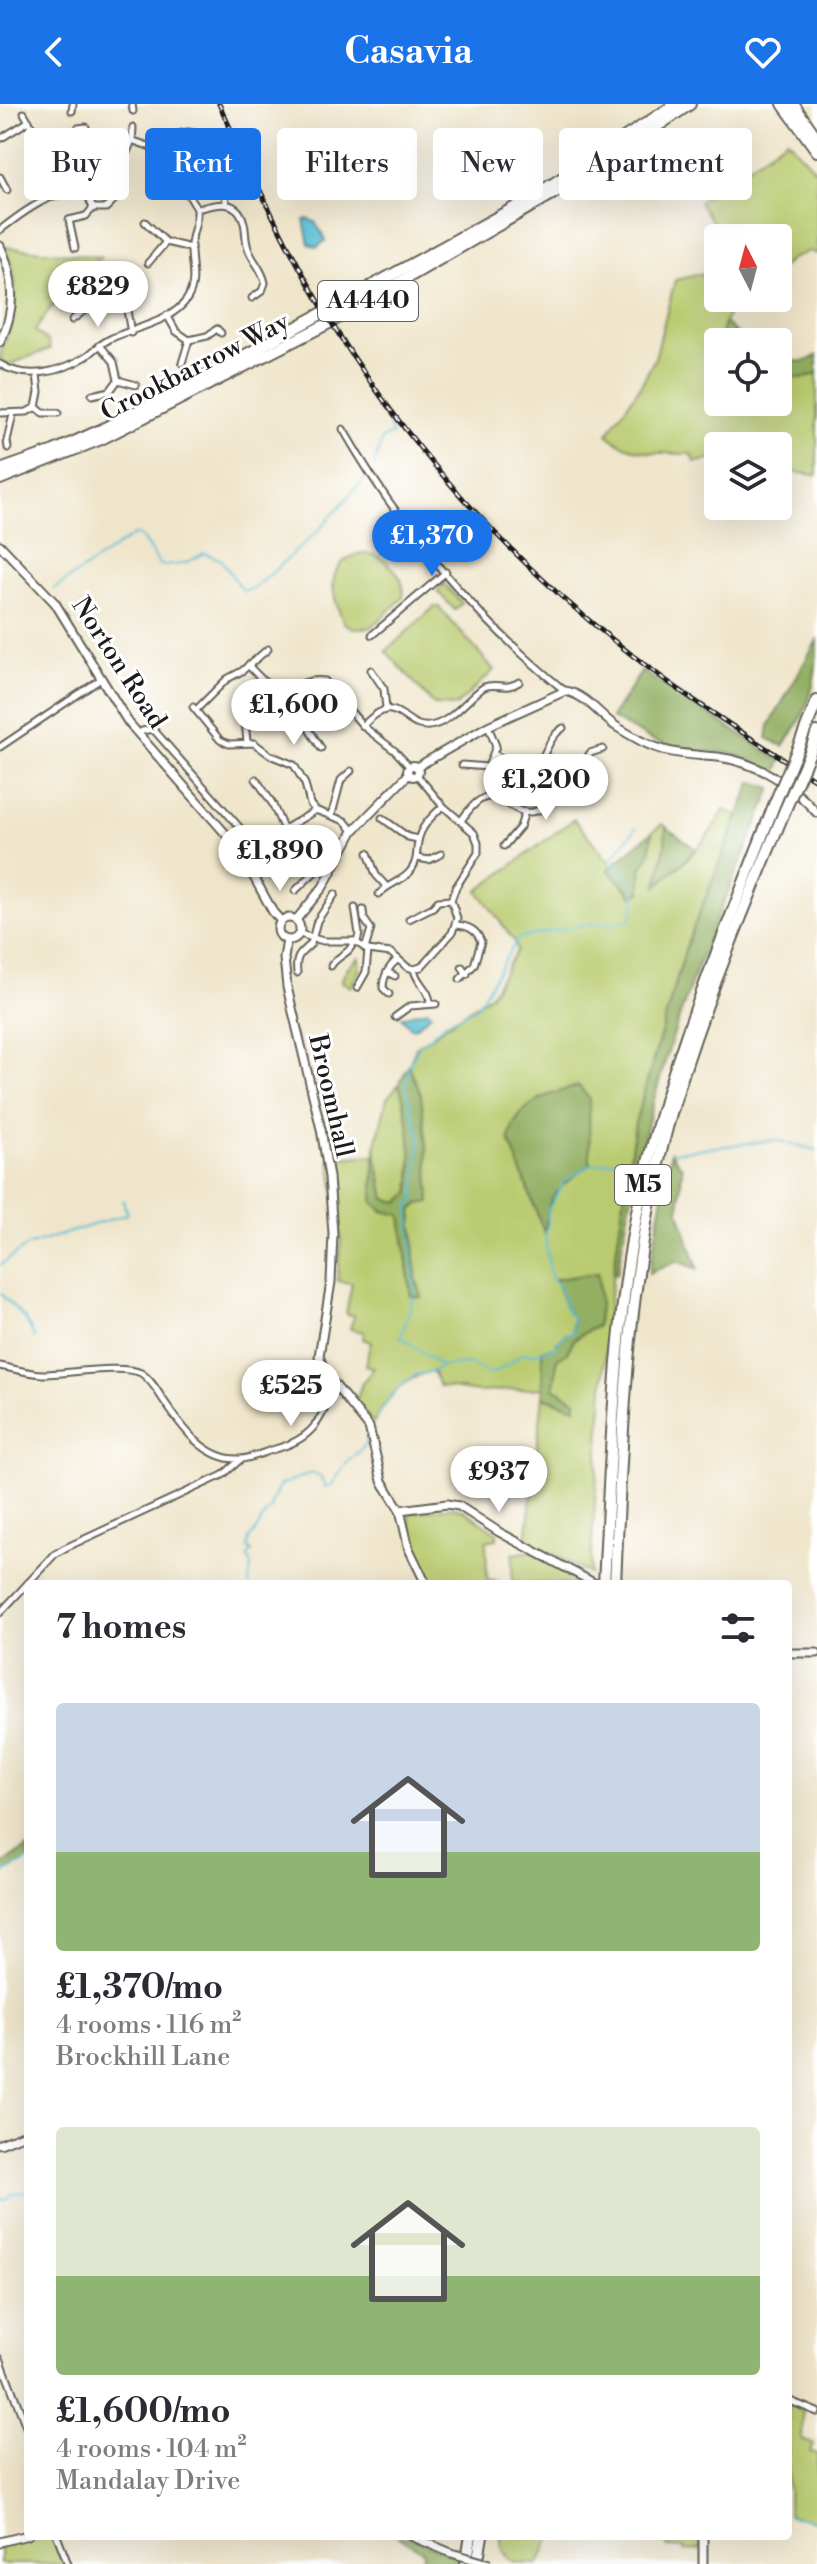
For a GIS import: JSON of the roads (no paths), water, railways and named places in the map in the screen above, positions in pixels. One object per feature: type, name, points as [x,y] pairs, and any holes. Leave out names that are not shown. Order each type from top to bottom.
[{"type":"highway","name":"Crookbarrow Way","points":[[0,470],[103,429],[255,350],[525,202],[676,104]]},
{"type":"highway","name":"Crookbarrow Way","points":[[0,479],[101,439],[329,323],[587,174],[690,104]]},
{"type":"highway","points":[[781,104],[817,151]]},
{"type":"highway","points":[[793,104],[817,138]]},
{"type":"highway","name":"M5","points":[[615,1580],[633,1305],[652,1195],[679,1087],[817,701]]},
{"type":"highway","name":"M5","points":[[604,1580],[623,1303],[640,1197],[677,1059],[779,808],[810,752],[817,732]]},
{"type":"highway","points":[[466,2564],[470,2540]]},
{"type":"highway","points":[[477,2564],[481,2540]]},
{"type":"street","points":[[24,113],[32,128]]},
{"type":"street","points":[[0,139],[29,121]]},
{"type":"street","points":[[76,128],[86,127]]},
{"type":"street","points":[[129,148],[134,141],[133,127]]},
{"type":"street","points":[[134,141],[145,145]]},
{"type":"street","points":[[0,177],[7,190]]},
{"type":"street","points":[[0,230],[48,200]]},
{"type":"street","points":[[90,200],[93,208]]},
{"type":"street","points":[[69,220],[86,216],[93,208],[106,208],[118,200]]},
{"type":"street","points":[[0,364],[11,370],[37,374],[73,363],[109,338],[131,333],[167,315],[186,301],[191,291],[191,248],[198,219],[192,200]]},
{"type":"street","points":[[197,209],[226,202],[241,214],[248,250],[264,273],[268,288],[252,298]]},
{"type":"street","points":[[67,212],[77,239],[75,248]]},
{"type":"street","points":[[145,222],[166,242],[191,248]]},
{"type":"street","points":[[148,263],[157,261],[166,242]]},
{"type":"street","points":[[0,246],[10,271],[12,290],[10,316],[0,342]]},
{"type":"street","points":[[131,333],[126,305],[138,279]]},
{"type":"street","points":[[72,320],[102,297],[126,305]]},
{"type":"street","points":[[167,315],[176,331],[189,340],[196,340],[218,329]]},
{"type":"street","points":[[182,363],[189,340]]},
{"type":"street","points":[[92,395],[110,391],[118,380],[114,362],[100,345]]},
{"type":"street","points":[[0,413],[27,412],[36,407],[39,392],[37,374]]},
{"type":"street","points":[[118,380],[133,382]]},
{"type":"street","points":[[36,407],[43,413],[58,413]]},
{"type":"street","points":[[8,448],[13,414]]},
{"type":"street","points":[[343,429],[369,475],[446,572],[529,661],[565,691],[577,694],[629,734],[661,750],[687,756],[729,759],[756,767],[801,796],[817,813]]},
{"type":"street","name":"Norton Road","points":[[1,546],[55,603],[128,722],[214,819],[248,863],[273,912],[281,921]]},
{"type":"street","points":[[372,635],[446,572]]},
{"type":"street","points":[[266,654],[214,687],[195,709],[220,740],[229,744],[247,742],[294,765],[315,810],[345,821],[353,831]]},
{"type":"street","points":[[248,665],[273,692],[281,694],[316,680],[331,686],[363,726],[395,751],[443,806],[474,833],[478,843],[478,853],[451,900],[456,925],[436,945],[421,967],[407,967],[391,953],[367,949],[355,941],[314,939],[300,934]]},
{"type":"street","points":[[371,670],[379,675],[386,709]]},
{"type":"street","points":[[0,747],[101,679]]},
{"type":"street","points":[[363,726],[373,715],[386,709],[400,712],[415,723],[430,726],[442,721],[484,687],[506,688],[519,682]]},
{"type":"street","points":[[296,920],[320,892],[353,831],[413,771],[488,726],[565,691]]},
{"type":"street","points":[[280,702],[281,694]]},
{"type":"street","points":[[321,748],[310,731],[309,723],[327,715],[341,702]]},
{"type":"street","points":[[247,742],[248,723]]},
{"type":"street","points":[[488,726],[494,738],[494,754],[488,767],[489,797]]},
{"type":"street","points":[[494,754],[521,769],[534,769],[545,756],[552,730],[563,728]]},
{"type":"street","points":[[142,731],[153,729],[255,845],[259,851],[248,863]]},
{"type":"street","points":[[461,821],[472,806],[489,797],[496,797],[525,812],[538,810],[581,770],[593,747],[603,749]]},
{"type":"street","points":[[466,767],[488,767]]},
{"type":"street","points":[[332,814],[342,772],[351,771]]},
{"type":"street","points":[[256,779],[272,803],[283,828]]},
{"type":"street","points":[[555,779],[562,785]]},
{"type":"street","points":[[379,894],[386,886],[411,872],[417,858],[418,839],[430,817],[443,806]]},
{"type":"street","points":[[280,862],[273,849],[273,841],[283,828],[315,810]]},
{"type":"street","points":[[504,846],[505,837],[520,827],[525,812]]},
{"type":"street","points":[[384,822],[408,837],[418,839]]},
{"type":"street","points":[[417,858],[431,863],[441,854]]},
{"type":"street","points":[[367,857],[386,886]]},
{"type":"street","points":[[295,891],[321,866],[326,863],[334,867]]},
{"type":"street","points":[[297,973],[299,953],[314,939],[317,921],[335,894]]},
{"type":"street","points":[[409,919],[438,901],[451,900]]},
{"type":"street","points":[[331,966],[334,960],[344,957],[359,934],[355,908]]},
{"type":"street","points":[[357,988],[366,972],[371,929],[364,919],[363,910]]},
{"type":"street","points":[[288,918],[296,920],[300,925],[300,934],[287,940],[278,931],[281,921],[288,918]]},
{"type":"street","points":[[456,925],[470,928],[481,942],[477,960],[460,979]]},
{"type":"street","name":"Broomhall","points":[[287,940],[284,958],[287,987],[326,1152],[333,1233],[319,1356],[326,1374],[369,1427],[382,1481],[400,1510]]},
{"type":"street","points":[[389,994],[382,986],[387,972],[398,959]]},
{"type":"street","points":[[462,967],[467,974]]},
{"type":"street","points":[[395,1017],[410,1006],[433,1004],[430,995],[418,982],[414,969]]},
{"type":"street","points":[[387,972],[395,976]]},
{"type":"street","points":[[0,1366],[42,1374],[124,1370],[140,1373],[150,1381],[199,1444],[240,1460]]},
{"type":"street","points":[[31,1580],[55,1554],[65,1548],[223,1475],[240,1460],[290,1445],[309,1434],[318,1424],[334,1384]]},
{"type":"street","points":[[424,1580],[409,1549],[400,1510],[447,1504],[459,1506],[499,1532],[588,1580]]},
{"type":"street","points":[[0,1613],[24,1587]]},
{"type":"street","points":[[792,1653],[817,1653]]},
{"type":"street","points":[[0,2144],[24,2135]]},
{"type":"street","points":[[0,2358],[24,2421]]},
{"type":"street","points":[[792,2402],[817,2412]]},
{"type":"street","points":[[0,2542],[24,2536]]},
{"type":"street","points":[[59,2540],[68,2564]]},
{"type":"street","points":[[420,2540],[490,2564]]},
{"type":"street","points":[[703,2540],[703,2564]]},
{"type":"water","points":[[304,220],[315,222],[326,240],[317,247],[309,244]]},
{"type":"water","points":[[427,1010],[431,1014],[416,1027],[411,1028],[401,1017]]},
{"type":"waterway","points":[[375,463],[382,439],[392,434],[388,419]]},
{"type":"waterway","points":[[54,589],[135,534],[142,538],[160,565],[183,563],[204,553],[221,560],[243,591],[255,588],[320,529],[366,477]]},
{"type":"waterway","points":[[441,1366],[401,1337],[415,1293],[409,1205],[414,1203],[420,1138],[406,1088],[409,1065],[419,1046],[448,1021],[476,1008],[518,938],[587,924],[614,924],[630,920],[636,900],[634,886],[609,862],[636,828]]},
{"type":"waterway","points":[[674,1152],[775,1140],[817,1150]]},
{"type":"waterway","points":[[376,1418],[395,1391],[415,1375],[434,1371],[441,1366],[471,1364],[488,1374],[495,1373],[522,1354],[534,1354],[554,1347],[566,1333],[573,1333],[572,1317],[550,1274],[545,1237],[547,1211],[564,1182],[590,1165],[625,1159]]},
{"type":"waterway","points":[[0,1265],[27,1246],[127,1214],[123,1200]]},
{"type":"waterway","points":[[0,1293],[26,1320],[35,1338]]},
{"type":"waterway","points":[[249,1580],[248,1556],[252,1551],[248,1548],[249,1539],[272,1507],[280,1485],[312,1473],[320,1476],[325,1487],[330,1487],[366,1444],[366,1436]]},
{"type":"waterway","points":[[0,1875],[24,1862]]},
{"type":"waterway","points":[[0,2200],[24,2192]]},
{"type":"waterway","points":[[792,2516],[817,2521]]},
{"type":"railway","points":[[219,104],[289,247],[336,330],[399,420],[469,505],[547,584],[632,655],[817,781]]}]
